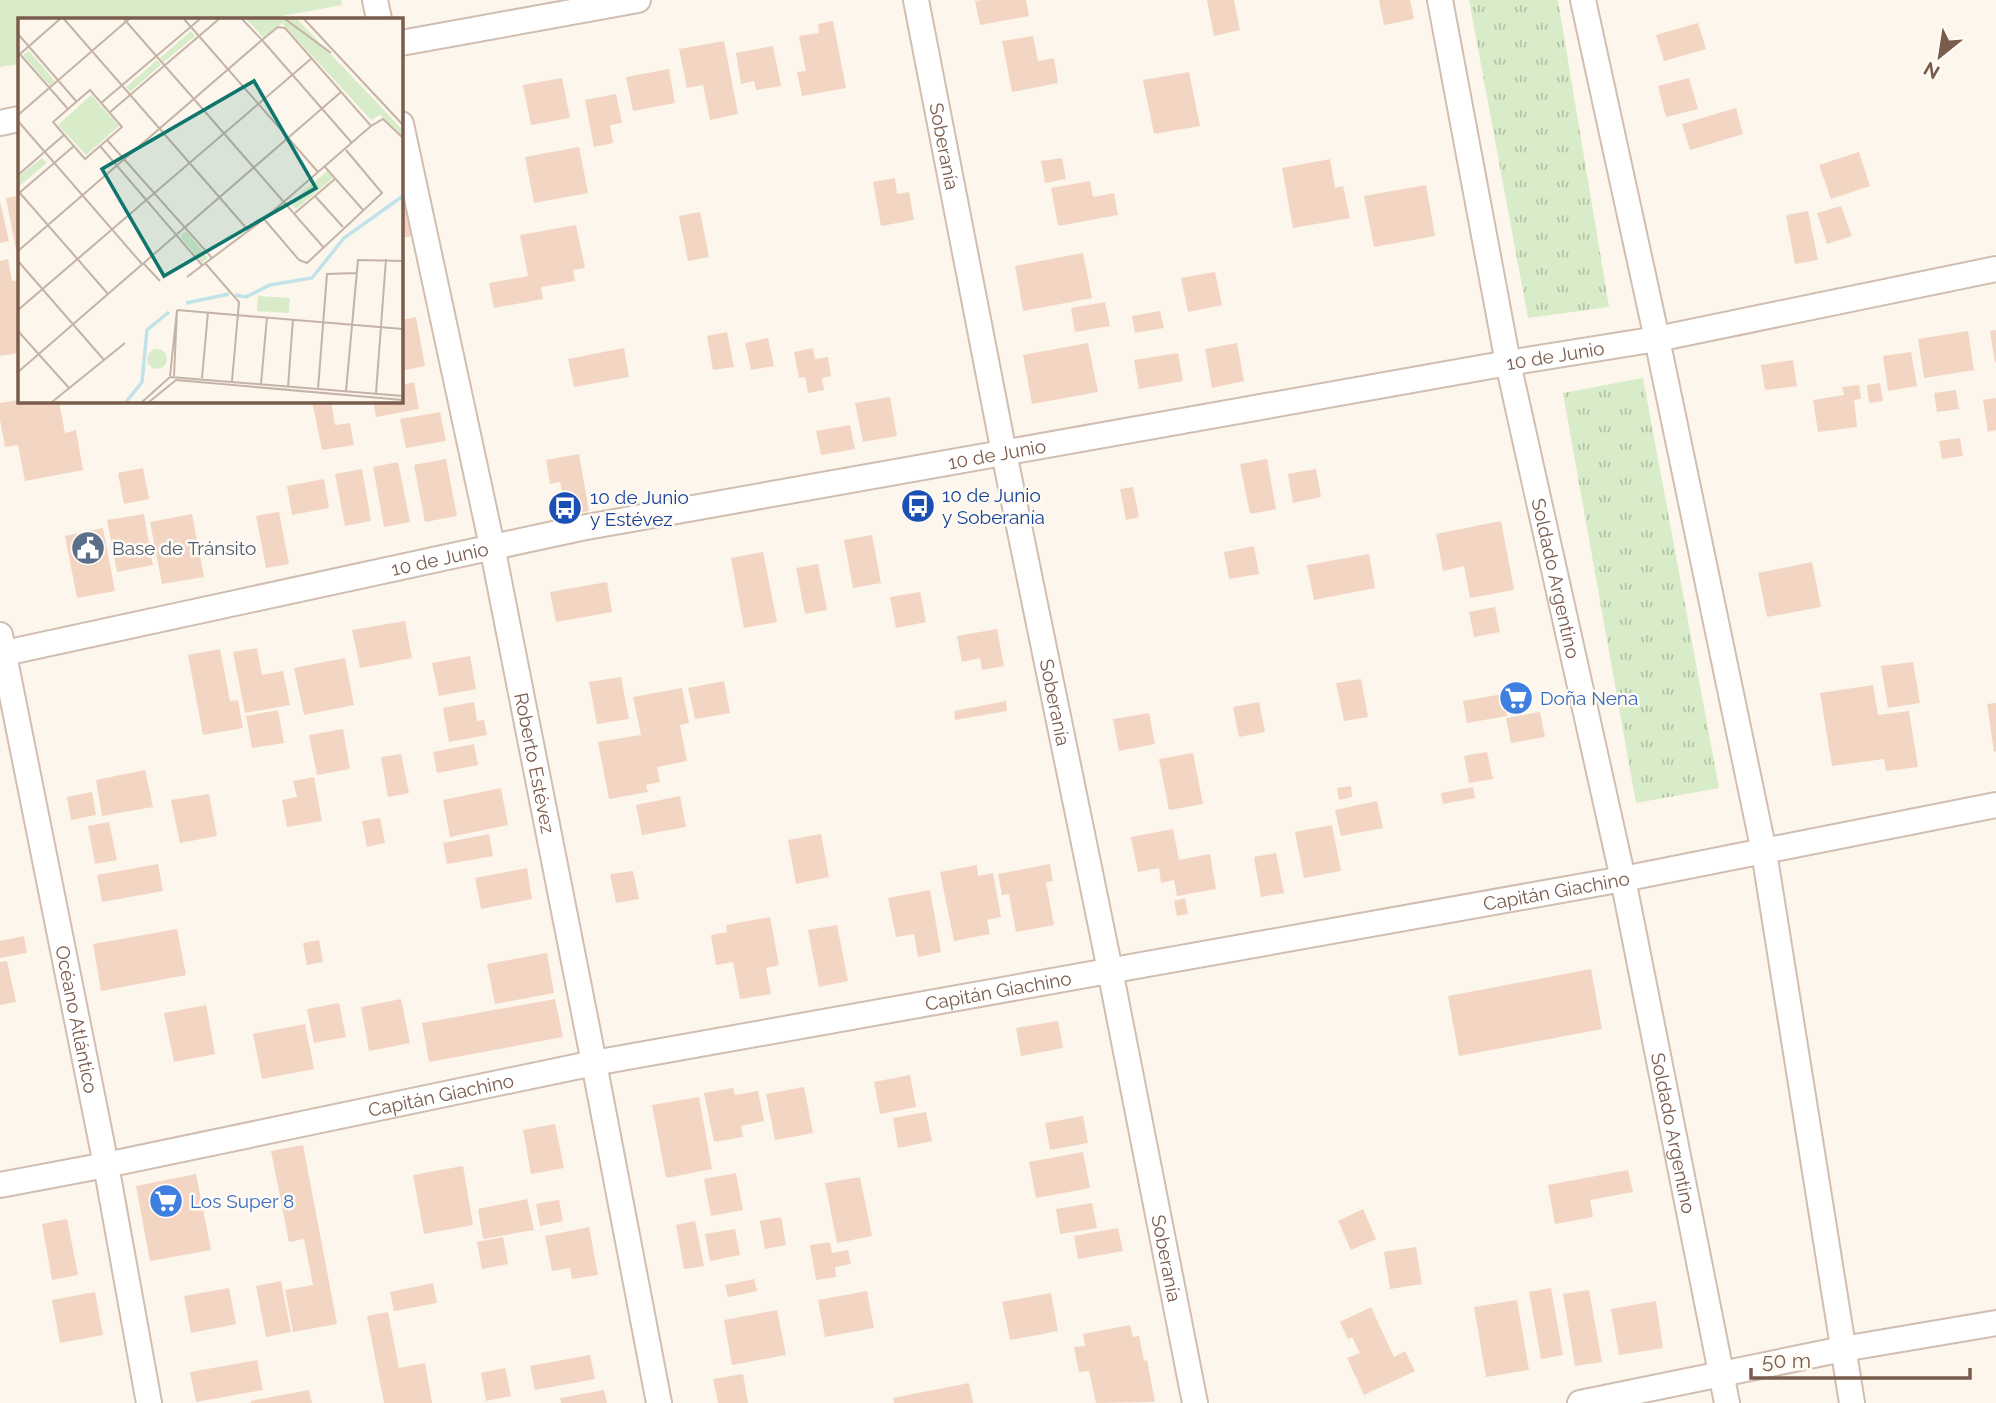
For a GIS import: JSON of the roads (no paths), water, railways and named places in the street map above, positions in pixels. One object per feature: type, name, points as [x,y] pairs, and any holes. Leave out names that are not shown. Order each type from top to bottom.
[{"type":"street","points":[[375,0],[379,18]]},
{"type":"street","points":[[402,43],[638,0]]},
{"type":"street","name":"Soberanía","points":[[916,0],[1195,1403]]},
{"type":"street","name":"Soldado Argentino","points":[[1440,0],[1508,363],[1623,879],[1727,1403]]},
{"type":"street","points":[[1583,0],[1764,852],[1852,1403]]},
{"type":"street","points":[[0,123],[18,119]]},
{"type":"street","name":"Roberto Estévez","points":[[402,129],[492,546],[659,1403]]},
{"type":"street","name":"10 de Junio","points":[[1,648],[594,525],[1508,363],[1657,340],[1996,269]]},
{"type":"street","name":"Océano Atlántico","points":[[1,648],[106,1165],[149,1403]]},
{"type":"street","name":"Capitán Giachino","points":[[0,1185],[594,1063],[1623,879],[1996,805]]},
{"type":"street","points":[[1580,1403],[1843,1349],[1996,1323]]},
{"type":"place","name":"10 de Junio y Soberanía","points":[[918,506]]},
{"type":"place","name":"10 de Junio y Estévez","points":[[565,508]]},
{"type":"place","name":"Base de Tránsito","points":[[88,548]]},
{"type":"place","name":"Doña Nena","points":[[1516,698]]},
{"type":"place","name":"Los Super 8","points":[[166,1201]]}]
